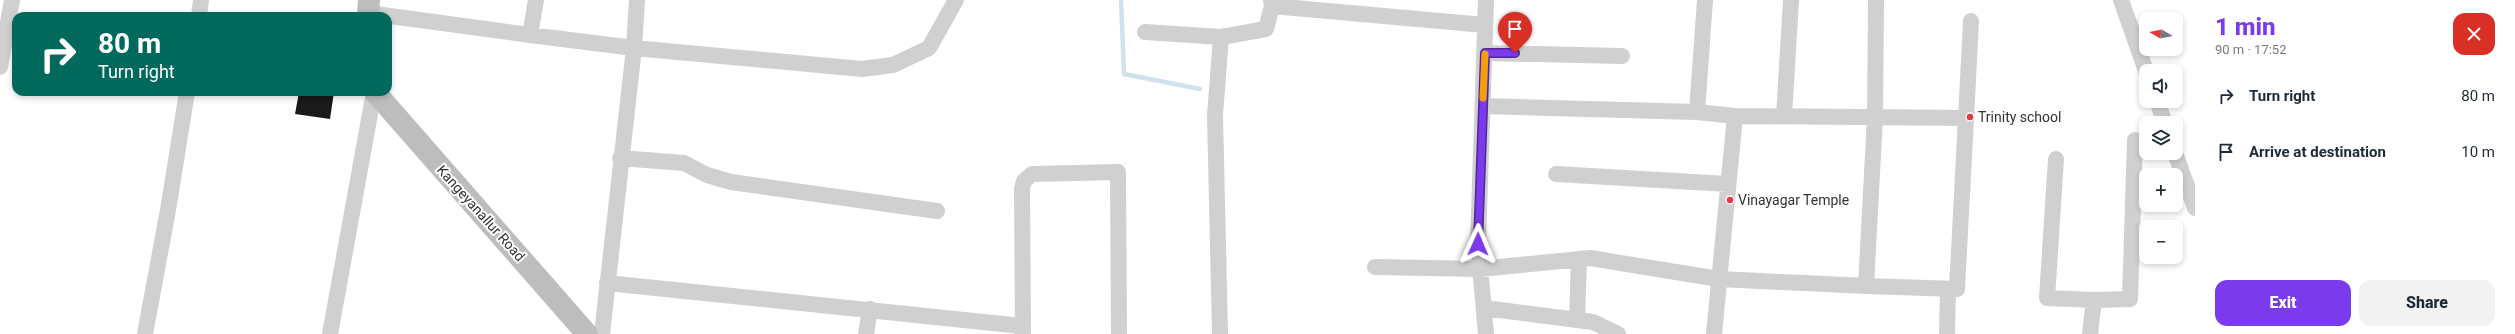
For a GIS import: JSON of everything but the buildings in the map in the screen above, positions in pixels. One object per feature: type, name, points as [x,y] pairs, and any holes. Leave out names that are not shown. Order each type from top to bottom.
[{"type":"street","points":[[0,67],[12,0]]},
{"type":"street","points":[[200,12],[201,0]]},
{"type":"street","points":[[530,34],[536,0]]},
{"type":"street","points":[[602,334],[620,158],[634,48],[637,0]]},
{"type":"street","points":[[392,14],[634,48],[862,69],[893,65],[929,48],[956,0]]},
{"type":"street","points":[[1486,0],[1478,214],[1480,269],[1486,334]]},
{"type":"street","points":[[1697,112],[1705,0]]},
{"type":"street","points":[[1784,116],[1791,0]]},
{"type":"street","points":[[2121,0],[2144,64]]},
{"type":"street","points":[[1866,286],[1875,117],[1876,2]]},
{"type":"street","points":[[1145,32],[1221,37],[1266,30],[1271,3],[1486,25]]},
{"type":"street","points":[[368,10],[382,12]]},
{"type":"street","points":[[1375,267],[1480,269],[1590,258],[1719,279],[1957,289],[1971,22]]},
{"type":"street","points":[[1220,334],[1215,115],[1221,37]]},
{"type":"street","points":[[1485,53],[1622,56]]},
{"type":"street","points":[[145,334],[168,210],[186,96]]},
{"type":"street","points":[[330,334],[374,96]]},
{"type":"street","name":"Kangeyanallur Road","points":[[379,96],[587,334]]},
{"type":"street","points":[[1483,106],[1697,112],[1734,116],[1966,118]]},
{"type":"street","points":[[1714,334],[1734,116]]},
{"type":"street","points":[[2056,159],[2048,298],[2094,300],[2130,299],[2135,140]]},
{"type":"street","points":[[620,158],[684,163],[707,175],[731,182],[937,211]]},
{"type":"street","points":[[2178,160],[2195,208]]},
{"type":"street","points":[[607,284],[870,309],[1023,330],[1022,189],[1024,180],[1032,174],[1118,172],[1119,334]]},
{"type":"street","points":[[1556,174],[1728,184]]},
{"type":"street","points":[[1577,320],[1579,259]]},
{"type":"street","points":[[1947,334],[1948,289]]},
{"type":"street","points":[[2090,334],[2094,300]]},
{"type":"street","points":[[1484,308],[1592,322],[1618,334]]},
{"type":"street","points":[[866,334],[870,309]]},
{"type":"waterway","points":[[1121,0],[1124,74],[1200,89]]},
{"type":"slow traffic","points":[[1483,98],[1485,54]]},
{"type":"place","name":"Trinity school","points":[[1970,117]]},
{"type":"place","name":"Vinayagar Temple","points":[[1730,200]]},
{"type":"route","points":[[1478,244],[1478,207],[1485,53],[1515,53]]}]
